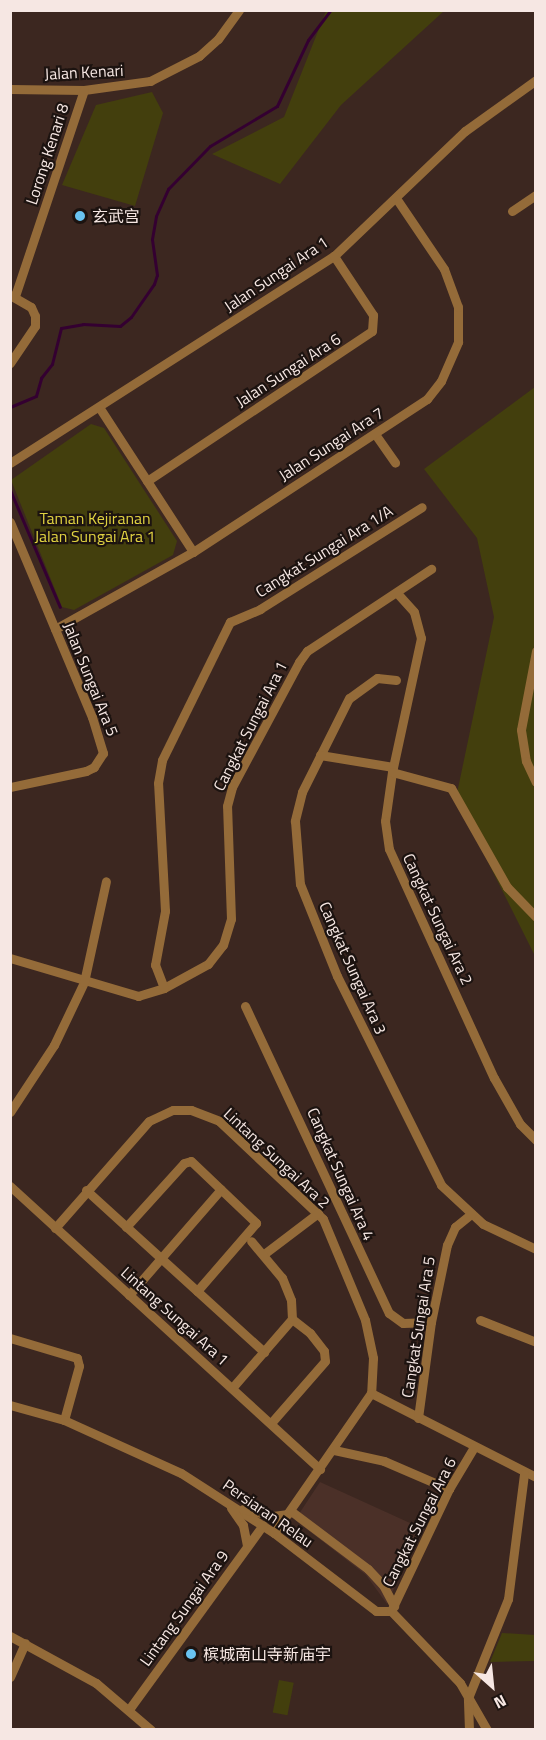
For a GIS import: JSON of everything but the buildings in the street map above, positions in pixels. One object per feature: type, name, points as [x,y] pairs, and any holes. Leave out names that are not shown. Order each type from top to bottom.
[{"type":"street","name":"Jalan Kenari","points":[[10,89],[84,90],[150,81],[181,68],[219,39],[239,10]]},
{"type":"street","name":"Jalan Sungai Ara 1","points":[[10,463],[334,256],[465,131],[536,80]]},
{"type":"street","name":"Lorong Kenari 8","points":[[13,296],[84,90]]},
{"type":"street","points":[[512,211],[536,195]]},
{"type":"street","name":"Jalan Sungai Ara 7","points":[[55,628],[193,552],[427,399],[451,363],[458,342],[458,307],[453,287],[396,198]]},
{"type":"street","name":"Jalan Sungai Ara 6","points":[[147,481],[372,331],[373,315],[334,256]]},
{"type":"street","points":[[10,363],[35,326],[36,315],[31,307],[13,296]]},
{"type":"street","points":[[99,407],[193,552]]},
{"type":"street","points":[[375,434],[395,463]]},
{"type":"street","name":"Cangkat Sungai Ara 1/A","points":[[164,988],[155,965],[165,911],[158,783],[162,760],[230,622],[260,609],[422,507]]},
{"type":"street","name":"Jalan Sungai Ara 5","points":[[10,522],[55,628],[102,753],[94,767],[86,771],[10,787]]},
{"type":"street","name":"Cangkat Sungai Ara 1","points":[[10,958],[84,982],[138,996],[164,988],[208,964],[223,945],[233,896],[227,806],[232,788],[298,662],[307,651],[431,569]]},
{"type":"street","name":"Cangkat Sungai Ara 2","points":[[397,593],[414,612],[422,638],[392,770],[385,821],[389,849],[494,1078],[520,1124],[536,1140]]},
{"type":"street","points":[[536,651],[520,730],[526,762],[536,782]]},
{"type":"street","name":"Cangkat Sungai Ara 3","points":[[396,680],[377,678],[349,698],[302,792],[295,821],[300,884],[338,976],[430,1167],[441,1185],[471,1214],[498,1233],[536,1249]]},
{"type":"street","points":[[320,755],[392,770],[451,788],[507,887],[536,916]]},
{"type":"street","points":[[10,1112],[54,1045],[84,982],[106,881]]},
{"type":"street","name":"Cangkat Sungai Ara 4","points":[[246,1006],[389,1313],[403,1323],[431,1322]]},
{"type":"street","name":"Lintang Sungai Ara 2","points":[[55,1228],[149,1121],[173,1110],[191,1110],[219,1121],[318,1213],[365,1320],[373,1359],[371,1393],[334,1450],[274,1533]]},
{"type":"street","points":[[126,1227],[188,1160],[221,1189],[256,1223],[197,1291]]},
{"type":"street","name":"Lintang Sungai Ara 1","points":[[10,1186],[320,1469]]},
{"type":"street","points":[[129,1295],[221,1189]]},
{"type":"street","points":[[86,1190],[264,1352]]},
{"type":"street","points":[[264,1254],[318,1213]]},
{"type":"street","name":"Cangkat Sungai Ara 5","points":[[418,1418],[431,1322],[449,1238],[471,1214]]},
{"type":"street","points":[[232,1388],[292,1319],[291,1300],[279,1272],[251,1241]]},
{"type":"street","points":[[271,1423],[325,1361],[324,1351],[310,1333],[292,1319]]},
{"type":"street","points":[[480,1320],[536,1342]]},
{"type":"street","points":[[10,1338],[77,1358],[79,1366],[64,1420]]},
{"type":"street","name":"Cangkat Sungai Ara 6","points":[[371,1393],[536,1478]]},
{"type":"street","name":"Persiaran Relau","points":[[10,1405],[64,1420],[181,1473],[274,1533],[376,1611],[392,1609],[434,1653],[468,1698],[487,1730]]},
{"type":"street","name":"Cangkat Sungai Ara 6","points":[[392,1609],[450,1489],[474,1447]]},
{"type":"street","points":[[334,1450],[384,1461],[450,1489]]},
{"type":"street","points":[[469,1730],[468,1698],[508,1599],[525,1474]]},
{"type":"street","points":[[226,1502],[243,1525],[247,1546]]},
{"type":"street","points":[[235,1508],[273,1516],[290,1512],[368,1569],[384,1587],[392,1609]]},
{"type":"street","name":"Lintang Sungai Ara 9","points":[[130,1708],[262,1525]]},
{"type":"street","points":[[10,1636],[72,1668],[130,1708],[151,1730]]},
{"type":"street","points":[[10,1677],[25,1643]]},
{"type":"shaded area","points":[[320,1482],[421,1528],[387,1604],[366,1575],[295,1520]]},
{"type":"green space","points":[[326,11],[444,11],[341,105],[280,184],[212,154],[284,117]]},
{"type":"green space","points":[[152,92],[163,113],[135,206],[62,185],[96,105]]},
{"type":"green space","points":[[535,387],[535,956],[456,798],[494,617],[477,538],[424,469]]},
{"type":"green space","name":"Taman Kejiranan Jalan Sungai Ara 1","points":[[91,424],[104,428],[177,541],[173,555],[74,610],[62,607],[11,480]]},
{"type":"green space","points":[[502,1633],[535,1635],[535,1661],[490,1662]]},
{"type":"green space","points":[[279,1680],[294,1683],[287,1715],[273,1712]]},
{"type":"waterway","points":[[10,407],[36,396],[41,378],[52,364],[61,328],[83,324],[120,326],[131,317],[154,284],[157,275],[152,239],[156,216],[168,189],[210,146],[277,106],[308,40],[331,10]]},
{"type":"waterway","points":[[10,490],[60,607]]},
{"type":"place","name":"玄武宫","points":[[80,216]]},
{"type":"place","name":"槟城南山寺新庙宇","points":[[191,1654]]}]
